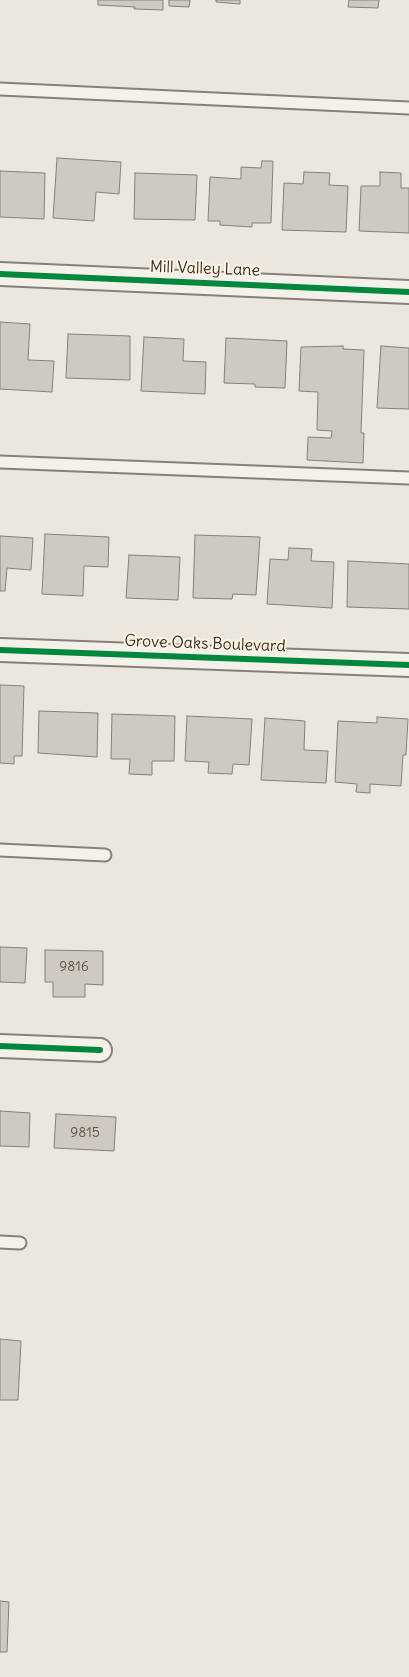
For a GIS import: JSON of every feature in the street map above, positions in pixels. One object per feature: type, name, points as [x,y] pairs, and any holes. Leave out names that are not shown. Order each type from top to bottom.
[{"type":"street","name":"Mill Valley Lane","points":[[0,274],[409,292]]},
{"type":"street","name":"Grove Oaks Boulevard","points":[[0,650],[409,665]]},
{"type":"street","points":[[0,1046],[100,1050]]},
{"type":"lane","points":[[0,89],[409,108]]},
{"type":"lane","points":[[0,462],[409,478]]},
{"type":"lane","points":[[0,850],[104,855]]},
{"type":"lane","points":[[0,1242],[20,1243]]},
{"type":"building","points":[[98,0],[163,0],[163,10],[98,5]]},
{"type":"building","points":[[169,0],[190,0],[189,7],[169,6]]},
{"type":"building","points":[[216,0],[240,0],[240,4],[216,2]]},
{"type":"building","points":[[349,0],[379,0],[378,8],[348,7]]},
{"type":"building","points":[[57,158],[121,162],[119,194],[96,192],[94,221],[53,218]]},
{"type":"building","points":[[262,161],[273,161],[271,223],[252,223],[252,227],[220,225],[220,221],[208,221],[210,177],[241,179],[241,167],[261,168]]},
{"type":"building","points":[[0,171],[45,173],[44,219],[0,217]]},
{"type":"building","points":[[304,172],[330,173],[329,185],[348,186],[346,232],[282,230],[284,183],[303,184]]},
{"type":"building","points":[[380,172],[401,173],[401,188],[409,188],[409,233],[359,231],[361,186],[380,186]]},
{"type":"building","points":[[135,173],[197,175],[195,220],[134,219]]},
{"type":"building","points":[[0,322],[30,324],[28,360],[54,361],[52,392],[0,389]]},
{"type":"building","points":[[68,334],[130,336],[130,380],[66,378]]},
{"type":"building","points":[[144,337],[184,339],[183,361],[206,362],[205,394],[141,391]]},
{"type":"building","points":[[226,338],[287,341],[285,388],[255,387],[255,384],[224,383]]},
{"type":"building","points":[[343,346],[343,349],[364,350],[361,433],[364,433],[363,463],[307,460],[308,437],[331,438],[332,431],[317,430],[318,392],[299,391],[301,347]]},
{"type":"building","points":[[381,346],[409,348],[409,409],[377,408]]},
{"type":"building","points":[[45,534],[109,537],[108,567],[84,566],[83,596],[42,594]]},
{"type":"building","points":[[195,535],[260,537],[256,595],[233,594],[232,599],[193,598]]},
{"type":"building","points":[[0,536],[33,538],[31,570],[7,568],[5,591],[0,591]]},
{"type":"building","points":[[289,548],[312,549],[311,561],[334,562],[332,608],[267,604],[270,559],[288,560]]},
{"type":"building","points":[[129,555],[180,557],[178,600],[126,598]]},
{"type":"building","points":[[348,561],[409,564],[409,609],[347,607]]},
{"type":"building","points":[[0,685],[24,686],[22,756],[14,756],[14,764],[0,763]]},
{"type":"building","points":[[39,711],[98,713],[97,757],[38,753]]},
{"type":"building","points":[[112,714],[175,716],[174,761],[152,761],[152,775],[129,774],[130,759],[111,759]]},
{"type":"building","points":[[187,716],[252,719],[249,765],[233,764],[232,774],[208,773],[209,762],[185,761]]},
{"type":"building","points":[[377,717],[408,719],[406,755],[403,755],[401,786],[370,784],[370,793],[356,792],[357,784],[335,782],[338,721],[377,723]]},
{"type":"building","points":[[265,718],[305,721],[304,750],[328,751],[326,783],[261,780]]},
{"type":"building","points":[[0,947],[27,948],[25,983],[0,982]]},
{"type":"building","points":[[45,950],[103,951],[103,985],[85,984],[85,997],[53,997],[53,982],[45,982]]},
{"type":"building","points":[[0,1111],[30,1113],[29,1147],[0,1146]]},
{"type":"building","points":[[56,1114],[116,1117],[114,1151],[54,1148]]},
{"type":"building","points":[[0,1339],[21,1341],[18,1400],[0,1400]]},
{"type":"building","points":[[0,1601],[9,1602],[7,1652],[0,1652]]},
{"type":"cycle path","points":[[0,274],[409,292]]},
{"type":"cycle path","points":[[0,650],[409,665]]},
{"type":"cycle path","points":[[0,1046],[100,1050]]}]
